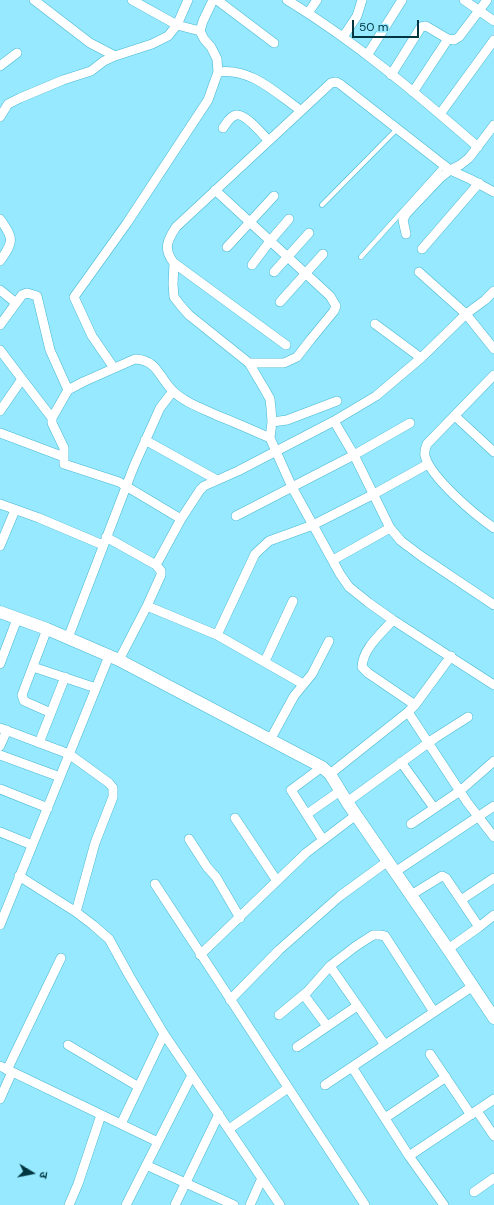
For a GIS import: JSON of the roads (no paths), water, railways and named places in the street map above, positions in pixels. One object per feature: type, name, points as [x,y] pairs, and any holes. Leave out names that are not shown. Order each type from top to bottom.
[{"type":"street","points":[[34,0],[90,43],[115,56]]},
{"type":"street","points":[[132,0],[177,25],[200,31]]},
{"type":"street","points":[[0,117],[3,104],[8,104],[63,80],[92,71],[104,61],[152,44],[168,36],[177,25],[188,0]]},
{"type":"street","points":[[114,368],[92,336],[74,297],[127,223],[199,116],[208,100],[218,72],[217,59],[200,31],[213,0]]},
{"type":"street","points":[[217,0],[274,44]]},
{"type":"street","points":[[287,0],[368,54],[478,147]]},
{"type":"street","points":[[308,13],[317,0]]},
{"type":"street","points":[[343,37],[357,16],[362,0]]},
{"type":"street","points":[[368,54],[402,0]]},
{"type":"street","points":[[464,0],[494,21]]},
{"type":"street","points":[[391,75],[421,27],[426,26],[448,39],[454,40],[459,37],[487,0]]},
{"type":"street","points":[[413,92],[448,39]]},
{"type":"street","points":[[440,114],[494,40]]},
{"type":"street","points":[[0,66],[17,53]]},
{"type":"street","points":[[218,72],[238,72],[253,77],[300,110]]},
{"type":"street","points":[[286,345],[174,263],[169,256],[167,247],[170,237],[176,227],[326,85],[331,82],[336,82],[447,167],[494,192]]},
{"type":"street","points":[[223,128],[236,115],[241,116],[247,119],[268,140]]},
{"type":"street","points":[[406,234],[403,220],[406,214],[440,178],[447,167],[460,165],[469,158],[494,125]]},
{"type":"street","points":[[422,249],[479,184]]},
{"type":"street","points":[[215,190],[330,296],[336,306],[334,311],[297,357],[284,363],[248,363]]},
{"type":"street","points":[[227,247],[274,196]]},
{"type":"street","points":[[252,265],[289,218]]},
{"type":"street","points":[[0,219],[9,232],[11,241],[8,250],[0,261]]},
{"type":"street","points":[[274,272],[309,233]]},
{"type":"street","points":[[280,302],[324,254]]},
{"type":"street","points":[[174,263],[174,297],[180,306],[248,363],[270,399],[272,422],[270,438],[275,452],[292,487],[340,574],[349,587],[393,620],[494,685]]},
{"type":"street","points":[[419,272],[466,314],[494,348]]},
{"type":"street","points":[[0,290],[16,303]]},
{"type":"street","points":[[0,325],[22,295],[27,293],[37,296],[50,350],[68,390]]},
{"type":"street","points":[[156,565],[181,519],[204,486],[238,472],[334,421],[376,396],[420,358],[466,314],[493,293]]},
{"type":"street","points":[[375,324],[420,358]]},
{"type":"street","points":[[0,350],[52,418],[52,423],[64,448],[64,464],[119,482],[181,519]]},
{"type":"street","points":[[52,418],[68,390],[135,359],[141,359],[148,362],[158,370],[173,391],[189,402],[270,438]]},
{"type":"street","points":[[0,411],[22,379]]},
{"type":"street","points":[[492,381],[427,444],[424,450],[424,455],[428,464],[449,490],[494,528]]},
{"type":"street","points":[[68,638],[104,541],[145,440],[160,408],[173,391]]},
{"type":"street","points":[[272,422],[287,420],[337,401]]},
{"type":"street","points":[[455,416],[494,452]]},
{"type":"street","points":[[334,421],[354,455],[390,528],[401,540],[421,556],[494,605]]},
{"type":"street","points":[[236,516],[354,455],[410,423]]},
{"type":"street","points":[[0,434],[64,457]]},
{"type":"street","points":[[145,440],[217,480]]},
{"type":"street","points":[[216,635],[255,554],[269,541],[313,525],[428,464]]},
{"type":"street","points":[[0,504],[104,541],[156,565],[161,571],[161,575],[147,606],[96,688],[1,922]]},
{"type":"street","points":[[0,546],[15,510]]},
{"type":"street","points":[[333,560],[390,528]]},
{"type":"street","points":[[264,661],[292,601]]},
{"type":"street","points":[[147,606],[216,635],[303,684]]},
{"type":"street","points":[[0,612],[46,629],[114,658],[326,770],[494,1018]]},
{"type":"street","points":[[1,658],[17,619]]},
{"type":"street","points":[[393,620],[367,651],[362,667],[368,673],[415,705]]},
{"type":"street","points":[[46,629],[22,695],[22,699],[51,713]]},
{"type":"street","points":[[270,740],[294,696],[312,674],[329,641]]},
{"type":"street","points":[[323,840],[291,790],[326,770],[408,712],[415,705],[451,656]]},
{"type":"street","points":[[33,666],[96,688]]},
{"type":"street","points":[[39,743],[65,677]]},
{"type":"street","points":[[408,712],[477,817],[494,837]]},
{"type":"street","points":[[347,802],[401,762],[468,717]]},
{"type":"street","points":[[0,746],[3,729],[69,754],[109,783],[113,788],[113,797],[95,843],[76,912]]},
{"type":"street","points":[[0,755],[60,777]]},
{"type":"street","points":[[411,824],[460,791],[494,761]]},
{"type":"street","points":[[401,762],[434,808]]},
{"type":"street","points":[[0,789],[48,808]]},
{"type":"street","points":[[306,814],[340,791]]},
{"type":"street","points":[[395,872],[494,806]]},
{"type":"street","points":[[200,955],[306,853],[356,815]]},
{"type":"street","points":[[235,818],[277,881]]},
{"type":"street","points":[[0,832],[32,845]]},
{"type":"street","points":[[189,839],[207,868],[216,877],[240,918]]},
{"type":"street","points":[[230,1000],[279,950],[340,896],[388,861]]},
{"type":"street","points":[[19,876],[76,912],[109,939],[164,1034],[280,1205]]},
{"type":"street","points":[[411,895],[442,876],[446,878],[479,927]]},
{"type":"street","points":[[461,900],[494,878]]},
{"type":"street","points":[[155,884],[200,955],[365,1205]]},
{"type":"street","points":[[448,949],[494,915]]},
{"type":"street","points":[[279,1015],[304,995],[330,966],[356,946],[374,935],[385,936],[434,1012]]},
{"type":"street","points":[[0,1099],[6,1069],[61,958]]},
{"type":"street","points":[[330,966],[385,1045]]},
{"type":"street","points":[[324,1085],[473,986]]},
{"type":"street","points":[[304,995],[327,1026]]},
{"type":"street","points":[[297,1047],[357,1006]]},
{"type":"street","points":[[121,1124],[164,1034]]},
{"type":"street","points":[[68,1045],[139,1087]]},
{"type":"street","points":[[430,1054],[474,1113],[494,1136]]},
{"type":"street","points":[[352,1067],[409,1156],[444,1205]]},
{"type":"street","points":[[6,1069],[158,1142]]},
{"type":"street","points":[[126,1205],[192,1075]]},
{"type":"street","points":[[385,1118],[446,1077]]},
{"type":"street","points":[[229,1129],[288,1088]]},
{"type":"street","points":[[409,1156],[494,1099]]},
{"type":"street","points":[[175,1205],[219,1114]]},
{"type":"street","points":[[69,1205],[78,1184],[102,1115]]},
{"type":"street","points":[[146,1165],[234,1205]]},
{"type":"street","points":[[251,1204],[262,1178]]},
{"type":"street","points":[[474,1192],[494,1178]]},
{"type":"lane","points":[[322,205],[397,129]]},
{"type":"lane","points":[[361,257],[447,167]]}]
